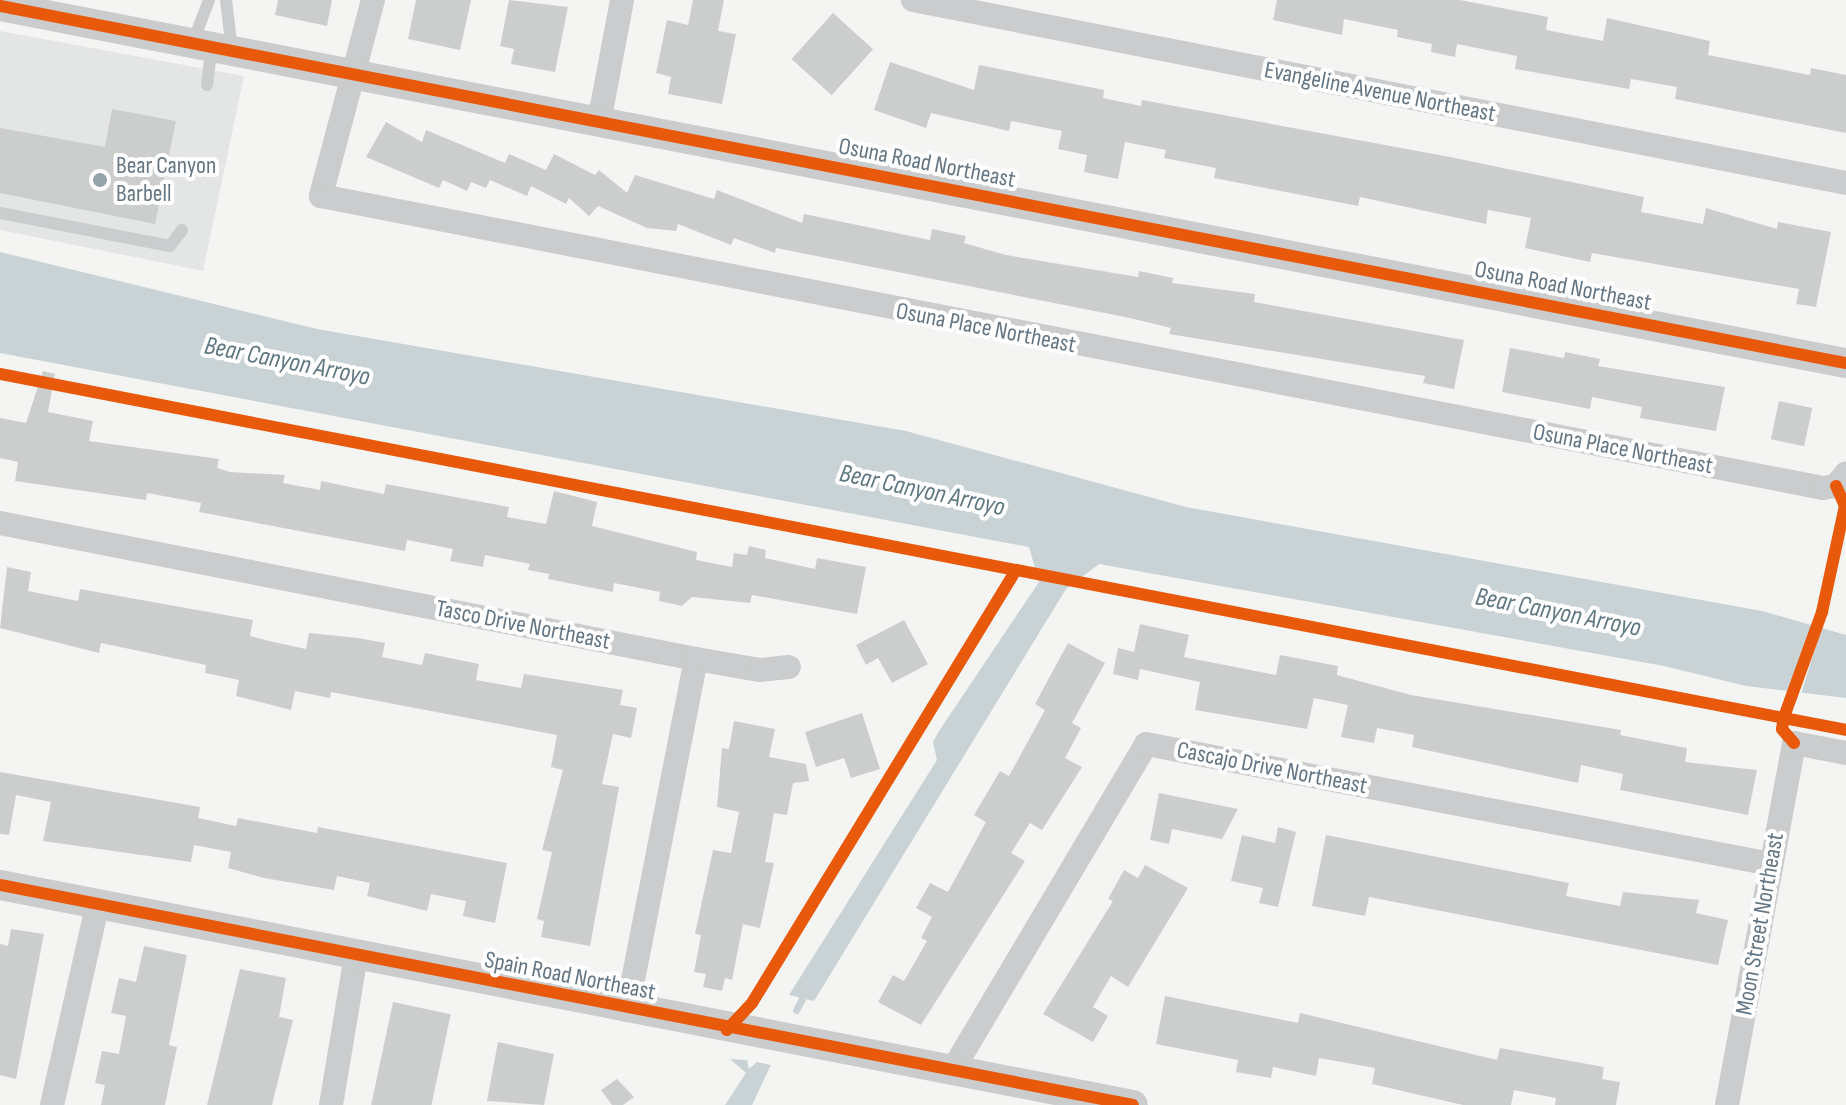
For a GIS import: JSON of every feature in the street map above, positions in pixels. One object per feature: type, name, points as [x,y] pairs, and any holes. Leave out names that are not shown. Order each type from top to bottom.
[{"type":"street","name":"Osuna Place Northeast","points":[[373,0],[364,46],[350,74],[321,196],[1823,488],[1836,486],[1846,473]]},
{"type":"street","points":[[599,122],[622,0]]},
{"type":"street","name":"Evangeline Avenue Northeast","points":[[913,0],[1846,183]]},
{"type":"street","name":"Osuna Road Northeast","points":[[0,6],[1846,363]]},
{"type":"street","name":"Tasco Drive Northeast","points":[[0,523],[696,659],[760,670],[789,667]]},
{"type":"street","points":[[627,1010],[696,659]]},
{"type":"street","name":"Moon Street Northeast","points":[[1727,1105],[1794,743],[1846,753]]},
{"type":"street","name":"Cascajo Drive Northeast","points":[[952,1071],[1146,744],[1771,864]]},
{"type":"street","name":"Spain Road Northeast","points":[[0,885],[743,1033],[1133,1105]]},
{"type":"street","points":[[52,1105],[98,903]]},
{"type":"street","points":[[331,1105],[356,956]]},
{"type":"lane","points":[[209,0],[212,46]]},
{"type":"lane","points":[[207,85],[212,46],[226,0]]},
{"type":"lane","points":[[0,213],[170,246],[182,230]]},
{"type":"shaded area","points":[[0,31],[244,76],[203,271],[0,230]]},
{"type":"water","name":"Bear Canyon Arroyo","points":[[0,252],[317,329],[906,431],[1186,507],[1762,611],[1846,635],[1846,698],[1746,686],[1664,666],[1099,564],[1066,589],[814,1001],[789,995],[937,760],[933,742],[939,731],[1039,582],[1029,547],[0,353]]},
{"type":"water","points":[[730,1059],[747,1060],[749,1069],[757,1062],[771,1065],[752,1105],[725,1105],[746,1073]]},
{"type":"pier","points":[[1813,621],[1823,624],[1800,699],[1790,696]]},
{"type":"building","points":[[278,0],[332,0],[327,26],[275,15]]},
{"type":"building","points":[[416,0],[471,0],[460,50],[408,39]]},
{"type":"building","points":[[509,0],[568,7],[555,72],[511,64],[514,49],[500,46]]},
{"type":"building","points":[[693,0],[724,0],[718,31],[736,34],[722,104],[668,94],[671,77],[656,73],[667,20],[688,25]]},
{"type":"building","points":[[1277,0],[1460,0],[1548,17],[1546,30],[1603,41],[1607,18],[1710,41],[1708,55],[1810,75],[1811,68],[1846,75],[1846,133],[1675,99],[1677,87],[1631,79],[1629,89],[1515,69],[1517,56],[1457,44],[1455,57],[1431,52],[1432,44],[1397,37],[1398,30],[1344,19],[1342,35],[1273,20]]},
{"type":"building","points":[[833,13],[873,49],[832,95],[792,59]]},
{"type":"building","points":[[890,62],[974,90],[979,65],[1104,90],[1103,98],[1141,106],[1142,100],[1450,157],[1644,197],[1641,212],[1703,224],[1706,208],[1777,229],[1778,222],[1831,232],[1816,307],[1796,304],[1799,289],[1592,253],[1590,262],[1525,248],[1531,218],[1488,210],[1486,224],[1360,197],[1358,206],[1214,178],[1216,168],[1164,158],[1166,150],[1125,142],[1118,179],[1084,172],[1087,155],[1058,149],[1062,131],[1011,121],[1009,131],[931,113],[926,128],[874,110]]},
{"type":"building","points":[[112,109],[176,121],[155,224],[0,193],[0,128],[105,147]]},
{"type":"building","points":[[386,122],[422,142],[426,130],[505,163],[509,154],[546,170],[554,154],[595,175],[599,170],[627,193],[635,175],[714,199],[717,190],[802,223],[804,214],[930,240],[932,229],[966,236],[964,243],[1006,255],[1138,277],[1139,271],[1173,278],[1172,283],[1255,294],[1254,302],[1464,340],[1454,389],[1423,383],[1425,376],[1169,334],[1171,328],[1130,318],[776,248],[775,253],[734,238],[731,245],[678,224],[676,231],[647,228],[598,206],[589,216],[569,198],[566,204],[531,186],[527,196],[490,180],[486,188],[471,182],[467,191],[443,180],[439,188],[366,157]]},
{"type":"building","points":[[1510,348],[1564,358],[1565,352],[1600,359],[1598,366],[1725,387],[1716,431],[1640,418],[1642,407],[1592,397],[1590,409],[1502,392]]},
{"type":"building","points":[[43,371],[55,374],[48,412],[93,421],[89,441],[219,459],[217,468],[230,472],[285,475],[283,483],[320,490],[321,481],[384,494],[386,484],[509,507],[507,517],[546,524],[554,491],[597,502],[592,526],[697,552],[696,560],[732,567],[734,553],[747,555],[749,546],[766,550],[765,558],[815,569],[817,558],[866,567],[857,614],[752,595],[750,603],[692,597],[682,606],[659,601],[660,592],[614,583],[613,592],[548,579],[549,574],[528,570],[530,564],[485,555],[483,567],[450,561],[453,549],[407,540],[405,551],[199,512],[201,503],[147,493],[146,500],[15,481],[18,462],[0,458],[0,418],[26,423]]},
{"type":"building","points":[[1779,401],[1812,408],[1804,446],[1771,439]]},
{"type":"building","points":[[7,567],[31,572],[28,591],[78,601],[80,589],[253,620],[250,636],[306,649],[309,633],[358,638],[385,643],[382,657],[422,665],[425,653],[479,664],[476,680],[521,688],[524,674],[623,690],[620,705],[637,708],[631,738],[613,734],[602,784],[619,787],[590,946],[541,937],[544,921],[537,919],[552,852],[542,850],[563,770],[551,767],[557,735],[331,692],[330,698],[295,691],[291,710],[236,696],[239,680],[205,673],[206,665],[101,643],[99,653],[0,628]]},
{"type":"building","points":[[904,620],[928,664],[892,683],[878,658],[866,665],[856,645]]},
{"type":"building","points":[[1140,624],[1189,635],[1184,657],[1276,675],[1280,655],[1338,666],[1337,675],[1411,695],[1621,730],[1620,735],[1687,748],[1685,762],[1757,770],[1748,815],[1620,790],[1623,774],[1581,765],[1578,783],[1412,747],[1414,735],[1377,728],[1374,743],[1341,737],[1348,705],[1314,698],[1307,729],[1195,710],[1200,682],[1140,669],[1138,680],[1113,674],[1118,648],[1134,652]]},
{"type":"building","points":[[1068,643],[1105,663],[1072,723],[1081,728],[1065,758],[1082,767],[1042,830],[1030,823],[1011,853],[1025,861],[921,1025],[878,1002],[893,975],[904,981],[927,941],[921,938],[932,917],[916,908],[930,883],[948,892],[986,822],[974,815],[1000,771],[1009,776],[1045,710],[1035,704]]},
{"type":"building","points":[[862,713],[880,769],[851,778],[844,758],[816,767],[805,732]]},
{"type":"building","points":[[734,721],[775,729],[769,757],[806,764],[809,781],[793,783],[787,815],[774,813],[765,862],[774,863],[760,928],[743,924],[732,980],[725,978],[722,991],[703,987],[706,974],[694,972],[701,935],[695,934],[713,850],[731,853],[739,812],[717,807],[722,748],[729,749]]},
{"type":"building","points":[[0,772],[200,807],[198,818],[236,826],[238,818],[317,833],[318,827],[507,863],[495,923],[463,916],[466,901],[431,894],[427,911],[367,896],[370,883],[337,876],[334,890],[264,878],[228,868],[231,852],[194,845],[191,862],[43,841],[51,802],[16,795],[9,835],[0,834]]},
{"type":"building","points":[[1159,793],[1238,809],[1222,839],[1172,829],[1169,844],[1150,840]]},
{"type":"building","points":[[1278,827],[1296,832],[1278,907],[1259,903],[1263,888],[1231,881],[1242,835],[1275,843]]},
{"type":"building","points":[[1326,835],[1569,883],[1566,896],[1620,906],[1623,892],[1699,900],[1696,913],[1728,920],[1718,965],[1369,897],[1365,916],[1312,906]]},
{"type":"building","points":[[1145,865],[1188,888],[1128,987],[1111,976],[1093,1007],[1108,1016],[1093,1042],[1043,1014],[1113,901],[1108,899],[1124,870],[1138,878]]},
{"type":"building","points":[[11,929],[44,934],[16,1079],[0,1075],[0,944],[8,946]]},
{"type":"building","points":[[144,946],[187,955],[169,1045],[177,1047],[165,1105],[101,1105],[105,1085],[95,1083],[102,1051],[119,1054],[126,1016],[111,1013],[119,978],[136,982]]},
{"type":"building","points":[[240,969],[286,978],[279,1017],[293,1020],[272,1105],[207,1105]]},
{"type":"building","points":[[1165,996],[1298,1023],[1300,1013],[1497,1060],[1500,1048],[1604,1067],[1602,1079],[1620,1082],[1616,1105],[1555,1105],[1556,1098],[1514,1090],[1511,1105],[1463,1105],[1372,1084],[1375,1068],[1319,1058],[1316,1076],[1273,1067],[1271,1078],[1236,1072],[1238,1060],[1156,1044]]},
{"type":"building","points":[[393,1002],[451,1014],[431,1105],[371,1105]]},
{"type":"building","points":[[498,1042],[554,1054],[544,1105],[487,1101]]},
{"type":"building","points":[[617,1079],[634,1097],[623,1105],[612,1105],[601,1090]]},
{"type":"waterway","points":[[796,1010],[806,991]]},
{"type":"cycle path","points":[[0,6],[1846,363]]},
{"type":"cycle path","points":[[0,374],[1016,570],[752,1003],[727,1030]]},
{"type":"cycle path","points":[[1794,743],[1782,729],[1822,612],[1845,506],[1836,486]]},
{"type":"cycle path","points":[[1016,570],[1846,730]]},
{"type":"cycle path","points":[[0,885],[1133,1105]]},
{"type":"place","name":"Bear Canyon Barbell","points":[[100,180]]}]
